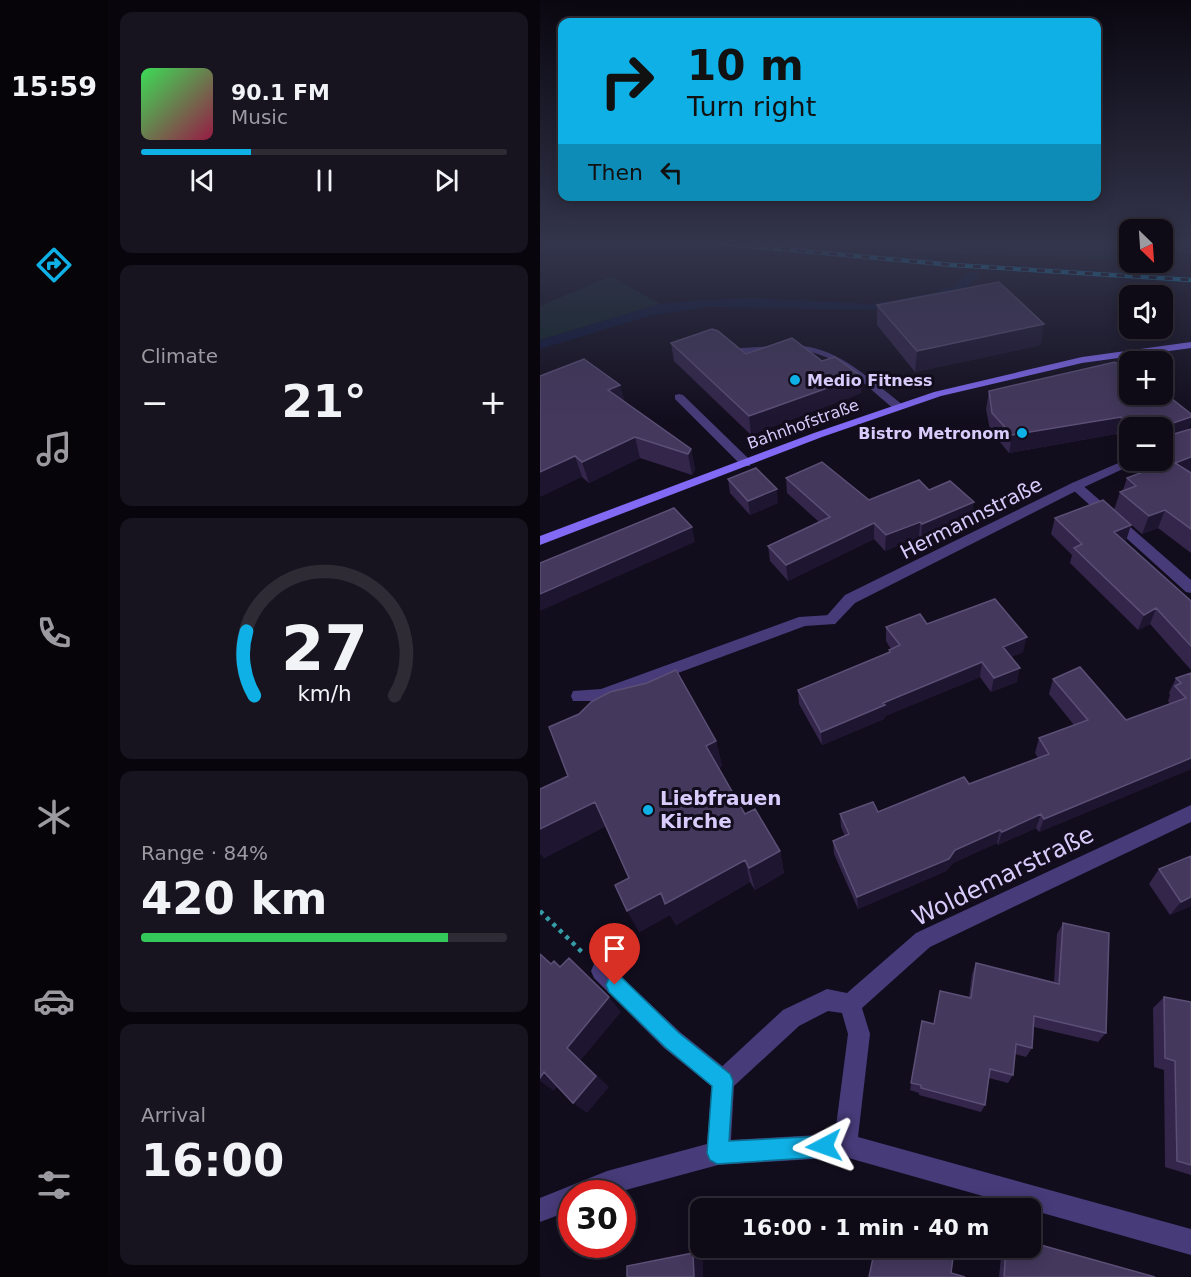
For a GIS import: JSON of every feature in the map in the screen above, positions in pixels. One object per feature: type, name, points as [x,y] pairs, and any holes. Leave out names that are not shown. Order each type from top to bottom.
[{"type":"main road","name":"Bahnhofstraße","points":[[540,541],[898,407],[1013,374],[1082,360],[1191,345]]},
{"type":"street","points":[[741,351],[798,349],[820,352],[846,368],[898,407]]},
{"type":"street","points":[[679,397],[746,463]]},
{"type":"street","name":"Hermannstraße","points":[[579,696],[602,695],[804,621],[830,620],[850,599],[1076,486],[1119,467]]},
{"type":"street","points":[[1076,486],[1191,588]]},
{"type":"street","name":"Woldemarstraße","points":[[850,1004],[923,940],[1191,813]]},
{"type":"street","points":[[601,971],[672,1040],[723,1081]]},
{"type":"street","points":[[717,1153],[723,1081],[791,1018],[827,1000],[850,1004],[859,1034],[845,1145]]},
{"type":"street","points":[[618,1180],[717,1153],[845,1145],[1191,1242]]},
{"type":"street","points":[[540,1210],[558,1203]]},
{"type":"path","points":[[540,911],[601,971]]},
{"type":"green space","points":[[548,303],[660,304],[540,340],[540,306]]},
{"type":"water","points":[[916,303],[875,310],[708,307],[653,315],[540,349],[540,340],[660,304]]},
{"type":"building","points":[[890,303],[1021,303],[1044,324],[917,351],[877,305]]},
{"type":"building","points":[[712,329],[718,331],[746,354],[792,338],[822,361],[835,357],[861,376],[749,416],[671,343]]},
{"type":"building","points":[[584,359],[620,385],[608,390],[691,449],[688,454],[635,437],[582,462],[575,456],[540,472],[540,376]]},
{"type":"building","points":[[1115,362],[1119,365],[1119,405],[1173,405],[1173,400],[1191,414],[1191,417],[1173,423],[1173,417],[1119,417],[1012,435],[992,413],[989,391]]},
{"type":"building","points":[[1191,429],[1191,457],[1175,463],[1191,473],[1191,529],[1165,510],[1149,516],[1120,492],[1136,486],[1127,478],[1146,471],[1173,471],[1173,434]]},
{"type":"building","points":[[822,462],[869,500],[919,480],[929,490],[950,481],[974,502],[922,524],[920,522],[886,535],[874,523],[786,565],[768,546],[830,517],[786,478]]},
{"type":"building","points":[[756,468],[777,489],[748,501],[728,479]]},
{"type":"building","points":[[1103,500],[1131,525],[1114,532],[1191,601],[1191,646],[1156,608],[1144,615],[1074,548],[1082,544],[1055,518]]},
{"type":"building","points":[[674,508],[692,527],[540,594],[540,563]]},
{"type":"building","points":[[995,599],[1027,637],[1003,647],[1020,668],[994,678],[982,662],[883,703],[885,705],[821,732],[798,690],[890,652],[889,650],[900,645],[886,627],[920,614],[927,624]]},
{"type":"building","points":[[1080,667],[1126,720],[1186,698],[1175,686],[1181,683],[1176,678],[1191,673],[1191,758],[1044,819],[1041,814],[1002,832],[1000,830],[955,850],[949,859],[857,897],[833,841],[849,834],[840,814],[873,802],[878,812],[964,777],[969,784],[1049,754],[1039,738],[1088,720],[1053,679]]},
{"type":"building","name":"Liebfrauen Kirche","points":[[676,670],[716,741],[706,746],[745,814],[755,809],[780,851],[749,868],[745,860],[665,904],[661,893],[627,911],[615,885],[629,878],[595,802],[540,829],[540,789],[568,776],[549,727],[579,714],[591,702],[610,692],[647,683]]},
{"type":"building","points":[[1191,856],[1191,897],[1181,902],[1159,869]]},
{"type":"building","points":[[1063,923],[1109,933],[1106,1033],[1034,1016],[1032,1048],[1016,1044],[1013,1075],[990,1069],[985,1105],[921,1088],[921,1085],[911,1083],[922,1021],[934,1024],[940,991],[971,998],[976,963],[1059,984]]},
{"type":"building","points":[[540,954],[551,964],[554,961],[560,967],[569,958],[609,997],[567,1048],[596,1076],[573,1103],[544,1072],[540,1078]]},
{"type":"building","points":[[1164,997],[1191,1002],[1191,1165],[1177,1161],[1175,1061],[1165,1058]]},
{"type":"building","points":[[1041,1245],[1155,1277],[1004,1277],[1005,1258],[1041,1258]]},
{"type":"building","points":[[690,1254],[690,1258],[693,1258],[694,1277],[627,1277],[627,1266]]},
{"type":"building","points":[[873,1258],[953,1258],[951,1273],[965,1277],[869,1277]]},
{"type":"place","name":"Medio Fitness","points":[[795,380]]},
{"type":"place","name":"Bistro Metronom","points":[[1022,433]]},
{"type":"place","name":"Liebfrauen Kirche","points":[[648,810]]},
{"type":"route","points":[[615,985],[672,1040],[723,1081],[717,1153],[824,1146]]}]
